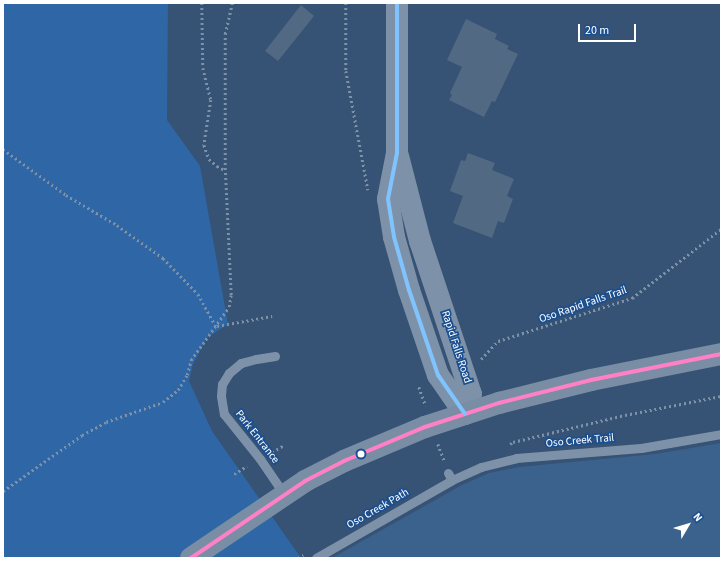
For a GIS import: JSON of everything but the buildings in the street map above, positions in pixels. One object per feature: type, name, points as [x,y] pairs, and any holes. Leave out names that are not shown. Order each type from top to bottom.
[{"type":"main road","points":[[190,558],[305,481],[344,461],[425,427],[498,403],[591,380],[721,354]]},
{"type":"street","name":"Rapid Falls Road","points":[[397,3],[397,153],[388,199],[394,237],[409,290],[438,375],[465,414]]},
{"type":"street","name":"Rapid Falls Road","points":[[397,153],[420,241],[471,394],[465,414]]},
{"type":"lane","name":"Park Entrance","points":[[276,356],[241,363],[229,373],[222,384],[221,396],[224,414],[260,459],[284,494]]},
{"type":"lane","name":"Oso Creek Trail","points":[[450,476],[516,458],[641,448],[721,434]]},
{"type":"lane","name":"Oso Creek Path","points":[[316,558],[450,476]]},
{"type":"path","points":[[202,3],[203,68],[211,100],[204,145],[209,159],[217,166],[225,170]]},
{"type":"path","points":[[3,491],[100,425],[163,402],[178,390],[187,374],[191,360],[229,307],[231,295],[225,170],[224,34],[232,3]]},
{"type":"path","points":[[3,149],[66,196],[117,225],[163,258],[198,294],[216,326]]},
{"type":"path","name":"Oso Rapid Falls Trail","points":[[463,367],[480,360],[498,341],[632,298],[721,229]]},
{"type":"path","points":[[216,326],[272,316]]},
{"type":"path","name":"Oso Creek Trail","points":[[508,446],[513,442],[576,426],[721,396]]},
{"type":"shaded area","points":[[3,3],[168,3],[167,120],[200,166],[228,324],[207,338],[193,364],[189,381],[212,431],[301,558],[3,558]]},
{"type":"shaded area","points":[[721,443],[721,558],[332,558],[462,485],[489,473],[519,467],[655,454]]},
{"type":"transit line","points":[[397,3],[397,153],[388,199],[394,237],[409,290],[438,375],[465,414]]},
{"type":"transit line","points":[[191,558],[305,481],[344,461],[425,427],[499,403],[591,380],[721,354]]}]
